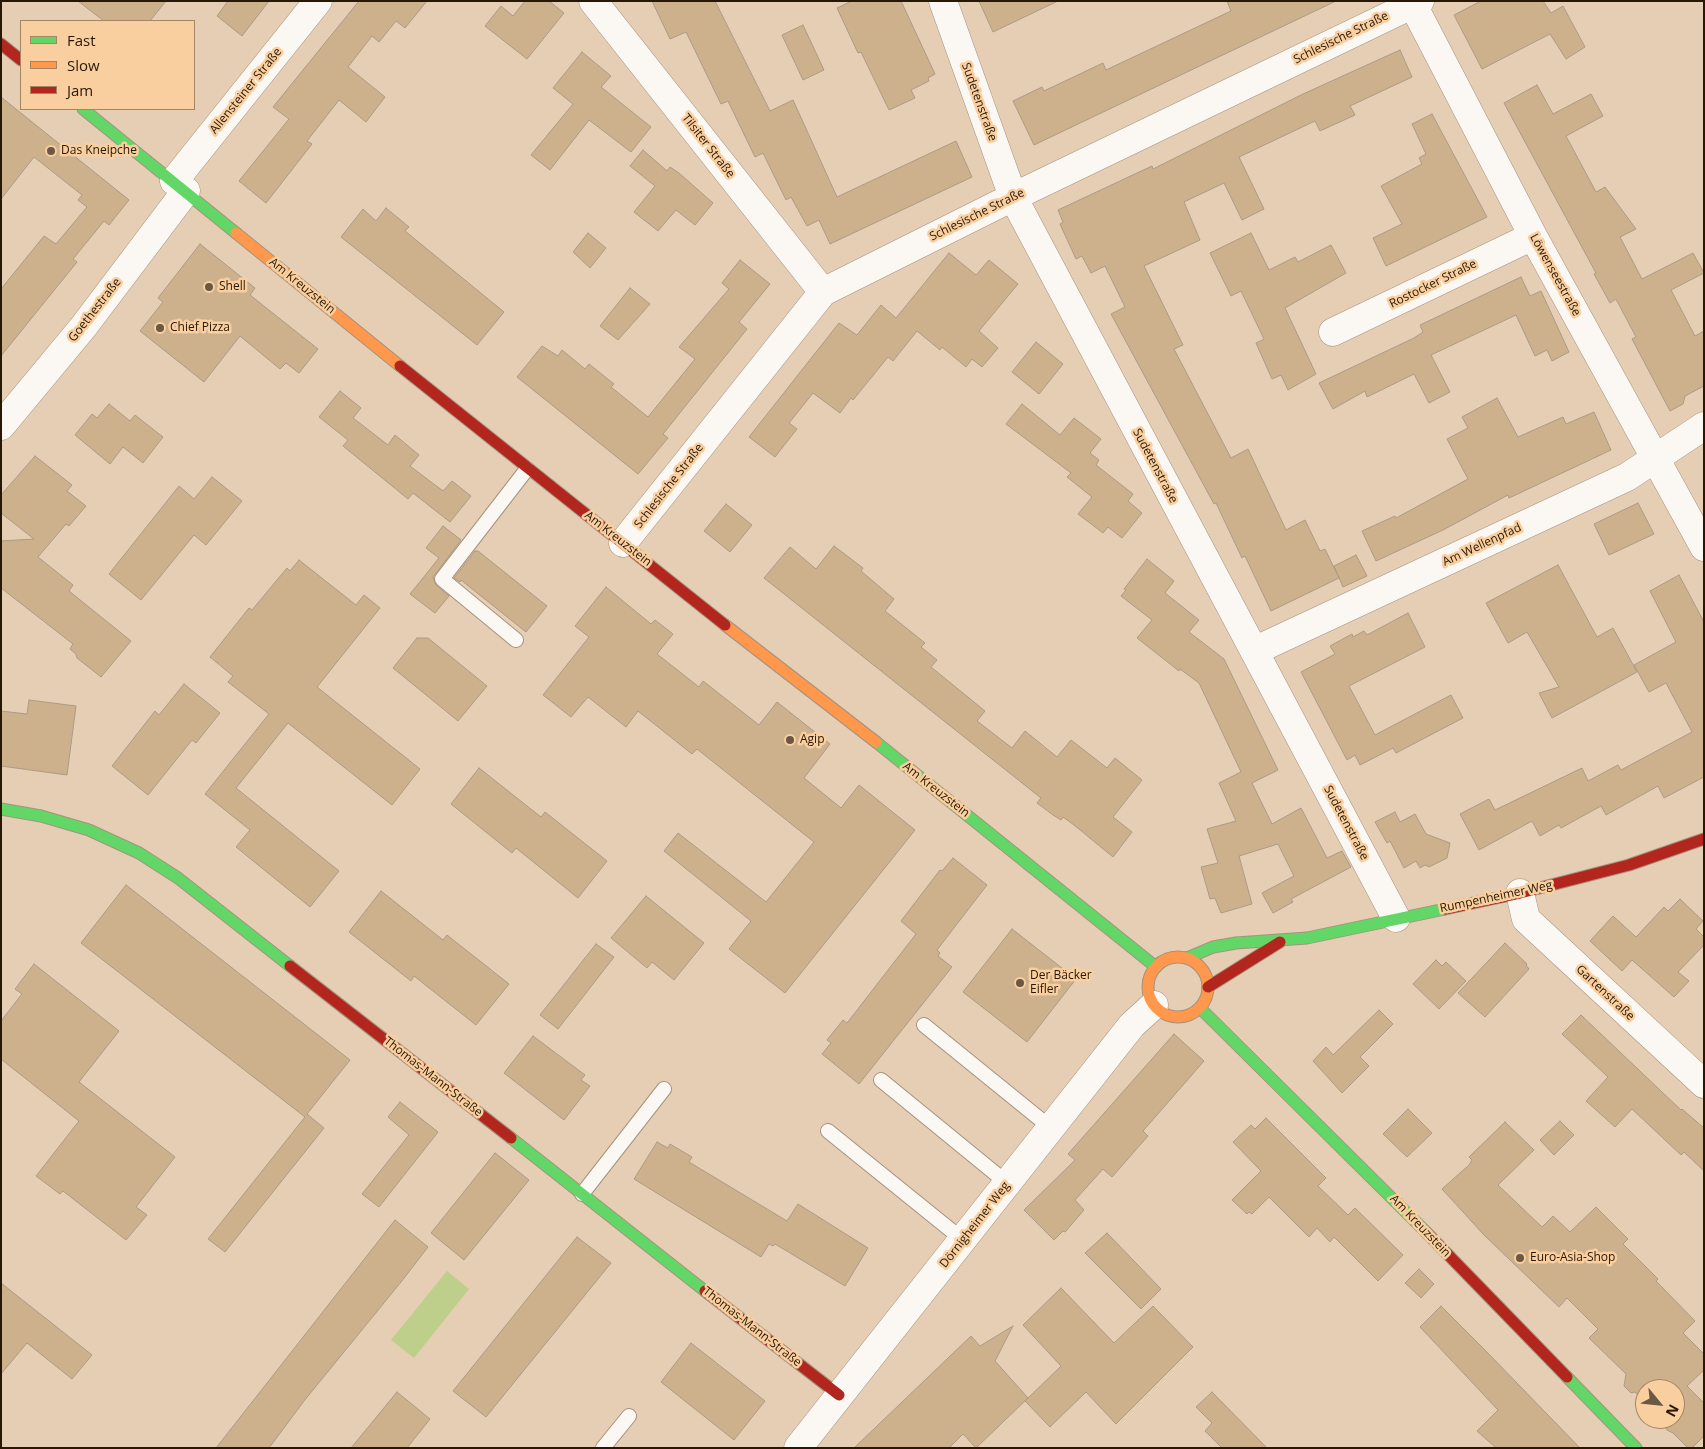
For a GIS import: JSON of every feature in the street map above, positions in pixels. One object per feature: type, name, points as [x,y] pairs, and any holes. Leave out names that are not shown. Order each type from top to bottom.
[{"type":"street","name":"Allensteiner Straße","points":[[180,186],[318,1]]},
{"type":"street","name":"Tilsiter Straße","points":[[593,1],[823,292]]},
{"type":"street","name":"Sudetenstraße","points":[[942,1],[1013,197],[1396,918]]},
{"type":"street","name":"Schlesische Straße","points":[[624,543],[823,292],[1013,197],[1415,2]]},
{"type":"street","name":"Löwenseestraße","points":[[1415,2],[1533,236],[1704,547]]},
{"type":"street","points":[[1,44],[20,59]]},
{"type":"street","name":"Am Kreuzstein","points":[[84,110],[527,469],[624,543],[1156,967]]},
{"type":"street","name":"Goethestraße","points":[[1,426],[84,326],[180,186]]},
{"type":"street","name":"Rostocker Straße","points":[[1333,332],[1533,236]]},
{"type":"street","name":"Am Wellenpfad","points":[[1254,651],[1627,477],[1704,426]]},
{"type":"street","name":"Thomas-Mann-Straße","points":[[1,810],[66,823],[97,834],[139,853],[178,878],[840,1395]]},
{"type":"street","name":"Rumpenheimer Weg","points":[[1187,958],[1213,947],[1236,943],[1307,938],[1396,918],[1520,894],[1629,865],[1704,839]]},
{"type":"street","name":"Gartenstraße","points":[[1520,894],[1526,919],[1704,1084]]},
{"type":"street","name":"Rumpenheimer Weg","points":[[1208,987],[1284,940]]},
{"type":"street","points":[[1187,958],[1202,969],[1208,987],[1207,996],[1200,1008],[1184,1016],[1173,1016],[1162,1012],[1154,1005],[1149,994],[1148,983],[1156,967],[1168,959],[1187,958]]},
{"type":"street","name":"Dörnigheimer Weg","points":[[798,1448],[1132,1025],[1154,1005]]},
{"type":"street","name":"Am Kreuzstein","points":[[1200,1008],[1371,1176],[1636,1448]]},
{"type":"lane","points":[[516,640],[442,579],[527,469]]},
{"type":"lane","points":[[924,1025],[1051,1128]]},
{"type":"lane","points":[[881,1080],[1007,1183]]},
{"type":"lane","points":[[582,1194],[664,1089]]},
{"type":"lane","points":[[828,1131],[963,1240]]},
{"type":"lane","points":[[603,1448],[629,1416]]},
{"type":"green space","points":[[447,1271],[469,1289],[414,1358],[391,1340]]},
{"type":"building","points":[[78,1],[166,1],[151,20],[103,20]]},
{"type":"building","points":[[228,1],[269,1],[242,36],[217,16]]},
{"type":"building","points":[[359,1],[427,1],[405,28],[396,21],[379,42],[372,36],[348,67],[385,97],[366,122],[339,100],[307,141],[312,144],[266,203],[239,181],[289,119],[273,107]]},
{"type":"building","points":[[525,1],[549,1],[564,13],[527,59],[485,26],[501,6],[513,16]]},
{"type":"building","points":[[652,1],[715,1],[770,111],[793,100],[837,197],[956,141],[972,177],[830,244],[819,220],[807,226],[791,197],[786,200],[763,153],[755,157],[728,101],[721,104],[686,32],[670,39]]},
{"type":"building","points":[[852,1],[901,1],[935,74],[928,78],[929,81],[911,90],[915,98],[889,110],[861,52],[858,53],[837,8]]},
{"type":"building","points":[[979,1],[1058,1],[993,32]]},
{"type":"building","points":[[1227,1],[1336,1],[1034,145],[1013,101],[1042,87],[1044,91],[1103,63],[1106,70],[1231,11]]},
{"type":"building","points":[[1481,1],[1543,1],[1551,13],[1563,6],[1585,47],[1566,59],[1550,34],[1482,69],[1454,15]]},
{"type":"building","points":[[803,25],[824,70],[803,80],[782,35]]},
{"type":"building","points":[[1400,50],[1412,77],[1350,106],[1355,115],[1320,131],[1315,121],[1239,157],[1264,209],[1242,220],[1224,183],[1184,202],[1200,240],[1144,266],[1183,345],[1174,349],[1231,458],[1248,449],[1286,530],[1305,520],[1320,551],[1325,549],[1339,578],[1271,611],[1245,556],[1242,558],[1216,503],[1214,504],[1111,314],[1125,307],[1105,266],[1091,273],[1082,256],[1076,259],[1060,224],[1063,222],[1058,210],[1152,166],[1153,169],[1303,94]]},
{"type":"building","points":[[582,52],[611,76],[601,87],[651,127],[631,152],[589,120],[550,170],[531,155],[573,104],[553,88]]},
{"type":"building","points":[[1537,85],[1553,114],[1591,94],[1603,116],[1566,136],[1596,192],[1605,187],[1636,229],[1620,237],[1642,279],[1693,253],[1704,273],[1671,290],[1695,336],[1704,331],[1704,386],[1685,396],[1683,404],[1670,411],[1632,339],[1636,337],[1616,299],[1610,303],[1594,274],[1596,273],[1504,103]]},
{"type":"building","points":[[1,97],[129,200],[109,225],[104,221],[73,259],[77,262],[1,356],[1,289],[44,236],[56,244],[87,207],[78,200],[82,195],[34,157],[1,199]]},
{"type":"building","points":[[1432,114],[1487,217],[1386,266],[1373,238],[1402,224],[1381,186],[1422,164],[1419,158],[1426,154],[1412,124]]},
{"type":"building","points":[[643,150],[667,171],[670,167],[679,173],[713,203],[695,225],[676,210],[658,231],[634,212],[655,186],[630,166]]},
{"type":"building","points":[[386,208],[409,227],[405,231],[504,312],[477,345],[341,237],[363,209],[376,221]]},
{"type":"building","points":[[588,233],[606,248],[590,268],[573,252]]},
{"type":"building","points":[[1251,233],[1269,270],[1295,257],[1298,262],[1331,245],[1346,273],[1285,308],[1316,374],[1288,390],[1281,375],[1272,379],[1256,343],[1264,339],[1241,291],[1231,296],[1210,253]]},
{"type":"building","points":[[200,244],[255,288],[250,295],[318,349],[299,373],[286,363],[280,369],[240,336],[204,382],[140,331],[163,302],[158,298]]},
{"type":"building","points":[[949,253],[976,275],[989,260],[1018,284],[979,331],[998,348],[982,367],[972,359],[966,367],[942,347],[940,350],[917,331],[893,361],[888,357],[840,413],[813,393],[789,423],[797,429],[775,457],[749,437],[839,323],[857,335],[881,305],[896,318]]},
{"type":"building","points":[[740,260],[770,284],[739,322],[747,329],[663,434],[668,438],[638,474],[517,377],[542,346],[558,356],[562,350],[585,369],[589,364],[614,384],[611,387],[648,417],[695,359],[679,347],[729,289],[722,283]]},
{"type":"building","points":[[1521,277],[1530,296],[1541,291],[1569,352],[1552,361],[1547,350],[1535,356],[1516,315],[1431,355],[1450,392],[1429,403],[1414,374],[1367,397],[1365,391],[1333,409],[1319,383],[1414,338],[1423,332],[1420,325]]},
{"type":"building","points":[[630,288],[650,304],[618,340],[600,326]]},
{"type":"building","points":[[1036,342],[1063,364],[1039,394],[1012,372]]},
{"type":"building","points":[[340,391],[361,408],[353,418],[388,445],[395,435],[419,455],[410,466],[443,491],[452,481],[471,496],[450,522],[413,493],[408,499],[343,446],[348,440],[319,417]]},
{"type":"building","points":[[1497,398],[1518,437],[1563,417],[1566,424],[1594,412],[1611,450],[1509,498],[1508,495],[1443,530],[1376,561],[1362,531],[1395,516],[1396,518],[1468,479],[1447,439],[1468,428],[1462,417]]},
{"type":"building","points":[[109,404],[130,421],[135,415],[163,437],[143,463],[123,447],[110,464],[75,435],[92,414],[97,418]]},
{"type":"building","points":[[1022,404],[1060,435],[1074,418],[1101,439],[1090,453],[1099,460],[1096,465],[1133,494],[1128,501],[1142,513],[1122,538],[1108,527],[1103,533],[1078,514],[1092,497],[1067,477],[1071,473],[1006,424]]},
{"type":"building","points":[[35,456],[72,485],[67,491],[86,506],[69,526],[66,524],[38,557],[73,585],[69,591],[131,641],[101,677],[77,658],[76,654],[70,649],[73,644],[1,588],[1,541],[34,539],[1,513],[1,495]]},
{"type":"building","points":[[212,477],[242,501],[206,545],[194,535],[141,600],[109,574],[179,486],[194,499]]},
{"type":"building","points":[[1638,503],[1654,534],[1609,555],[1594,524]]},
{"type":"building","points":[[726,504],[752,525],[730,552],[704,531]]},
{"type":"building","points":[[443,526],[461,540],[433,577],[436,585],[449,596],[435,613],[410,594],[439,558],[426,548]]},
{"type":"building","points":[[834,546],[863,568],[861,571],[894,599],[885,611],[925,643],[921,647],[937,660],[931,667],[985,711],[977,721],[1012,748],[1025,731],[1057,757],[1071,740],[1107,768],[1115,758],[1142,780],[1113,817],[1132,832],[1113,857],[1063,817],[1061,820],[1037,803],[1041,798],[764,578],[790,547],[816,569]]},
{"type":"building","points":[[475,551],[478,551],[547,606],[526,632],[461,580],[460,582],[454,578]]},
{"type":"building","points":[[1356,555],[1367,576],[1343,587],[1334,566]]},
{"type":"building","points":[[1147,559],[1174,581],[1165,593],[1199,620],[1189,632],[1224,659],[1278,770],[1252,783],[1272,824],[1301,808],[1327,858],[1342,851],[1351,867],[1291,899],[1293,902],[1273,913],[1262,893],[1294,876],[1278,844],[1239,856],[1252,904],[1221,913],[1215,898],[1210,899],[1201,867],[1218,863],[1207,829],[1236,821],[1219,783],[1241,772],[1199,683],[1180,669],[1179,671],[1137,638],[1152,620],[1121,596],[1126,590],[1124,589]]},
{"type":"building","points":[[299,560],[356,605],[364,595],[380,608],[317,687],[420,769],[392,805],[288,723],[236,788],[339,871],[310,907],[236,847],[250,830],[205,794],[269,714],[228,682],[233,676],[210,657],[249,608],[252,610],[287,568],[290,571]]},
{"type":"building","points":[[1558,565],[1597,637],[1613,628],[1637,672],[1552,718],[1539,693],[1559,687],[1527,632],[1508,643],[1486,603]]},
{"type":"building","points":[[1679,575],[1704,622],[1704,777],[1664,798],[1658,786],[1606,815],[1601,806],[1561,828],[1559,825],[1540,836],[1532,821],[1479,850],[1460,814],[1489,799],[1495,810],[1582,768],[1588,781],[1618,765],[1621,770],[1692,732],[1666,683],[1649,692],[1634,665],[1676,642],[1650,591]]},
{"type":"building","points":[[606,587],[651,624],[655,620],[673,634],[657,654],[699,687],[703,681],[759,725],[777,702],[830,744],[804,778],[841,808],[859,785],[915,830],[785,993],[729,949],[751,921],[664,851],[678,833],[766,902],[814,842],[697,749],[692,754],[638,711],[626,727],[588,697],[571,717],[543,695],[589,637],[575,626]]},
{"type":"building","points":[[1408,613],[1425,647],[1349,686],[1375,735],[1451,695],[1463,718],[1396,753],[1393,748],[1360,765],[1355,755],[1347,760],[1301,672],[1335,654],[1330,646],[1352,634],[1353,637],[1364,631],[1367,635]]},
{"type":"building","points":[[417,638],[428,638],[487,686],[458,721],[393,668]]},
{"type":"building","points":[[184,684],[220,713],[196,743],[192,740],[148,795],[112,766],[155,711],[159,715]]},
{"type":"building","points":[[29,700],[76,706],[67,775],[1,766],[1,711],[27,714]]},
{"type":"building","points":[[479,768],[541,817],[545,812],[607,861],[578,898],[516,848],[512,853],[451,804]]},
{"type":"building","points":[[1395,812],[1400,822],[1415,814],[1426,834],[1450,843],[1447,858],[1429,867],[1425,865],[1420,868],[1416,861],[1404,868],[1390,841],[1387,843],[1375,822]]},
{"type":"building","points":[[953,858],[987,885],[937,950],[940,953],[938,956],[952,967],[859,1084],[822,1054],[831,1043],[827,1040],[843,1020],[847,1023],[916,934],[901,921],[940,870],[942,871]]},
{"type":"building","points":[[126,885],[350,1060],[307,1114],[324,1128],[225,1252],[208,1239],[305,1117],[81,943]]},
{"type":"building","points":[[381,891],[443,940],[447,935],[509,984],[476,1025],[414,976],[411,981],[349,932]]},
{"type":"building","points":[[646,896],[704,943],[674,980],[652,962],[647,968],[611,938]]},
{"type":"building","points":[[1680,899],[1703,921],[1696,929],[1704,937],[1704,945],[1678,972],[1689,981],[1674,997],[1632,960],[1622,971],[1590,941],[1613,916],[1636,937],[1664,907],[1668,911]]},
{"type":"building","points":[[1012,929],[1076,979],[1027,1042],[963,992]]},
{"type":"building","points":[[1505,943],[1527,964],[1529,969],[1485,1017],[1458,993]]},
{"type":"building","points":[[596,944],[614,957],[558,1029],[540,1015]]},
{"type":"building","points":[[1436,960],[1442,966],[1446,962],[1466,981],[1439,1009],[1413,984]]},
{"type":"building","points":[[34,964],[119,1031],[79,1082],[175,1157],[136,1207],[147,1215],[126,1240],[63,1191],[60,1194],[36,1176],[79,1121],[1,1059],[1,1021],[22,994],[15,989]]},
{"type":"building","points":[[1379,1010],[1393,1024],[1360,1057],[1369,1066],[1342,1093],[1313,1061],[1326,1047],[1333,1055]]},
{"type":"building","points":[[1581,1015],[1681,1110],[1704,1128],[1704,1171],[1684,1152],[1681,1155],[1632,1109],[1615,1127],[1586,1101],[1608,1077],[1562,1034]]},
{"type":"building","points":[[1174,1034],[1204,1061],[1143,1131],[1148,1136],[1112,1177],[1103,1169],[1075,1200],[1084,1210],[1065,1232],[1063,1231],[1054,1240],[1024,1210],[1075,1160],[1068,1154]]},
{"type":"building","points":[[533,1036],[585,1075],[581,1080],[590,1086],[564,1120],[504,1073]]},
{"type":"building","points":[[400,1102],[438,1132],[379,1207],[362,1194],[409,1135],[388,1117]]},
{"type":"building","points":[[1408,1109],[1432,1133],[1407,1157],[1383,1134]]},
{"type":"building","points":[[1266,1118],[1326,1178],[1318,1186],[1348,1215],[1355,1208],[1403,1255],[1378,1281],[1334,1237],[1330,1242],[1317,1228],[1309,1237],[1269,1197],[1252,1214],[1249,1212],[1247,1214],[1232,1200],[1261,1171],[1233,1142],[1251,1125],[1255,1129]]},
{"type":"building","points":[[1560,1121],[1574,1135],[1554,1155],[1540,1140]]},
{"type":"building","points":[[1505,1122],[1534,1150],[1498,1185],[1542,1227],[1553,1216],[1570,1232],[1596,1207],[1628,1239],[1623,1244],[1658,1279],[1656,1281],[1695,1321],[1683,1333],[1704,1354],[1704,1370],[1687,1386],[1704,1403],[1704,1436],[1692,1448],[1688,1448],[1666,1429],[1685,1429],[1685,1379],[1635,1379],[1635,1392],[1631,1393],[1624,1386],[1626,1374],[1589,1338],[1598,1329],[1567,1298],[1559,1307],[1484,1235],[1442,1189],[1469,1165],[1472,1160],[1469,1157]]},
{"type":"building","points":[[657,1142],[668,1148],[670,1144],[692,1157],[689,1162],[787,1221],[798,1204],[868,1248],[845,1286],[775,1244],[773,1246],[769,1244],[761,1257],[634,1179]]},
{"type":"building","points":[[495,1153],[529,1180],[464,1260],[431,1233]]},
{"type":"building","points":[[395,1220],[428,1247],[401,1282],[304,1401],[269,1448],[216,1448]]},
{"type":"building","points":[[1107,1233],[1161,1289],[1141,1309],[1085,1253]]},
{"type":"building","points":[[577,1237],[611,1263],[486,1417],[453,1391]]},
{"type":"building","points":[[1419,1269],[1434,1284],[1421,1298],[1405,1283]]},
{"type":"building","points":[[1,1283],[92,1355],[72,1379],[27,1343],[1,1374]]},
{"type":"building","points":[[1061,1288],[1114,1343],[1153,1306],[1193,1347],[1116,1424],[1086,1392],[1050,1427],[1025,1401],[1061,1366],[1023,1325]]},
{"type":"building","points":[[1441,1306],[1580,1448],[1496,1448],[1477,1431],[1498,1410],[1420,1327]]},
{"type":"building","points":[[1013,1326],[995,1361],[1028,1398],[976,1448],[963,1434],[949,1448],[854,1448],[971,1336],[980,1346]]},
{"type":"building","points":[[691,1343],[765,1401],[734,1440],[661,1382]]},
{"type":"building","points":[[397,1392],[430,1419],[407,1448],[351,1448]]},
{"type":"building","points":[[1212,1392],[1267,1448],[1222,1448],[1205,1431],[1212,1423],[1196,1407]]},
{"type":"traffic: fast","points":[[84,110],[236,233]]},
{"type":"traffic: fast","points":[[876,742],[1156,967]]},
{"type":"traffic: fast","points":[[1,809],[41,816],[89,830],[139,853],[178,878],[290,966]]},
{"type":"traffic: fast","points":[[1187,958],[1213,947],[1236,943],[1307,938],[1445,909]]},
{"type":"traffic: fast","points":[[1200,1008],[1426,1232]]},
{"type":"traffic: fast","points":[[511,1138],[705,1291]]},
{"type":"traffic: fast","points":[[1567,1377],[1636,1448]]},
{"type":"traffic: slow","points":[[236,233],[400,366]]},
{"type":"traffic: slow","points":[[725,625],[876,742]]},
{"type":"traffic: slow","points":[[1178,957],[1195,962],[1203,970],[1208,987],[1203,1004],[1195,1012],[1178,1017],[1161,1012],[1153,1004],[1148,987],[1153,970],[1161,962],[1178,957]]},
{"type":"traffic: jam","points":[[1,44],[20,59]]},
{"type":"traffic: jam","points":[[400,366],[725,625]]},
{"type":"traffic: jam","points":[[1445,909],[1520,893],[1629,865],[1704,839]]},
{"type":"traffic: jam","points":[[1208,987],[1280,942]]},
{"type":"traffic: jam","points":[[290,966],[511,1138]]},
{"type":"traffic: jam","points":[[1426,1232],[1567,1377]]},
{"type":"traffic: jam","points":[[705,1291],[839,1395]]},
{"type":"place","name":"Das Kneipche","points":[[51,151]]},
{"type":"place","name":"Shell","points":[[209,287]]},
{"type":"place","name":"Chief Pizza","points":[[160,328]]},
{"type":"place","name":"Agip","points":[[790,740]]},
{"type":"place","name":"Der Bäcker Eifler","points":[[1020,983]]},
{"type":"place","name":"Euro-Asia-Shop","points":[[1520,1258]]}]
